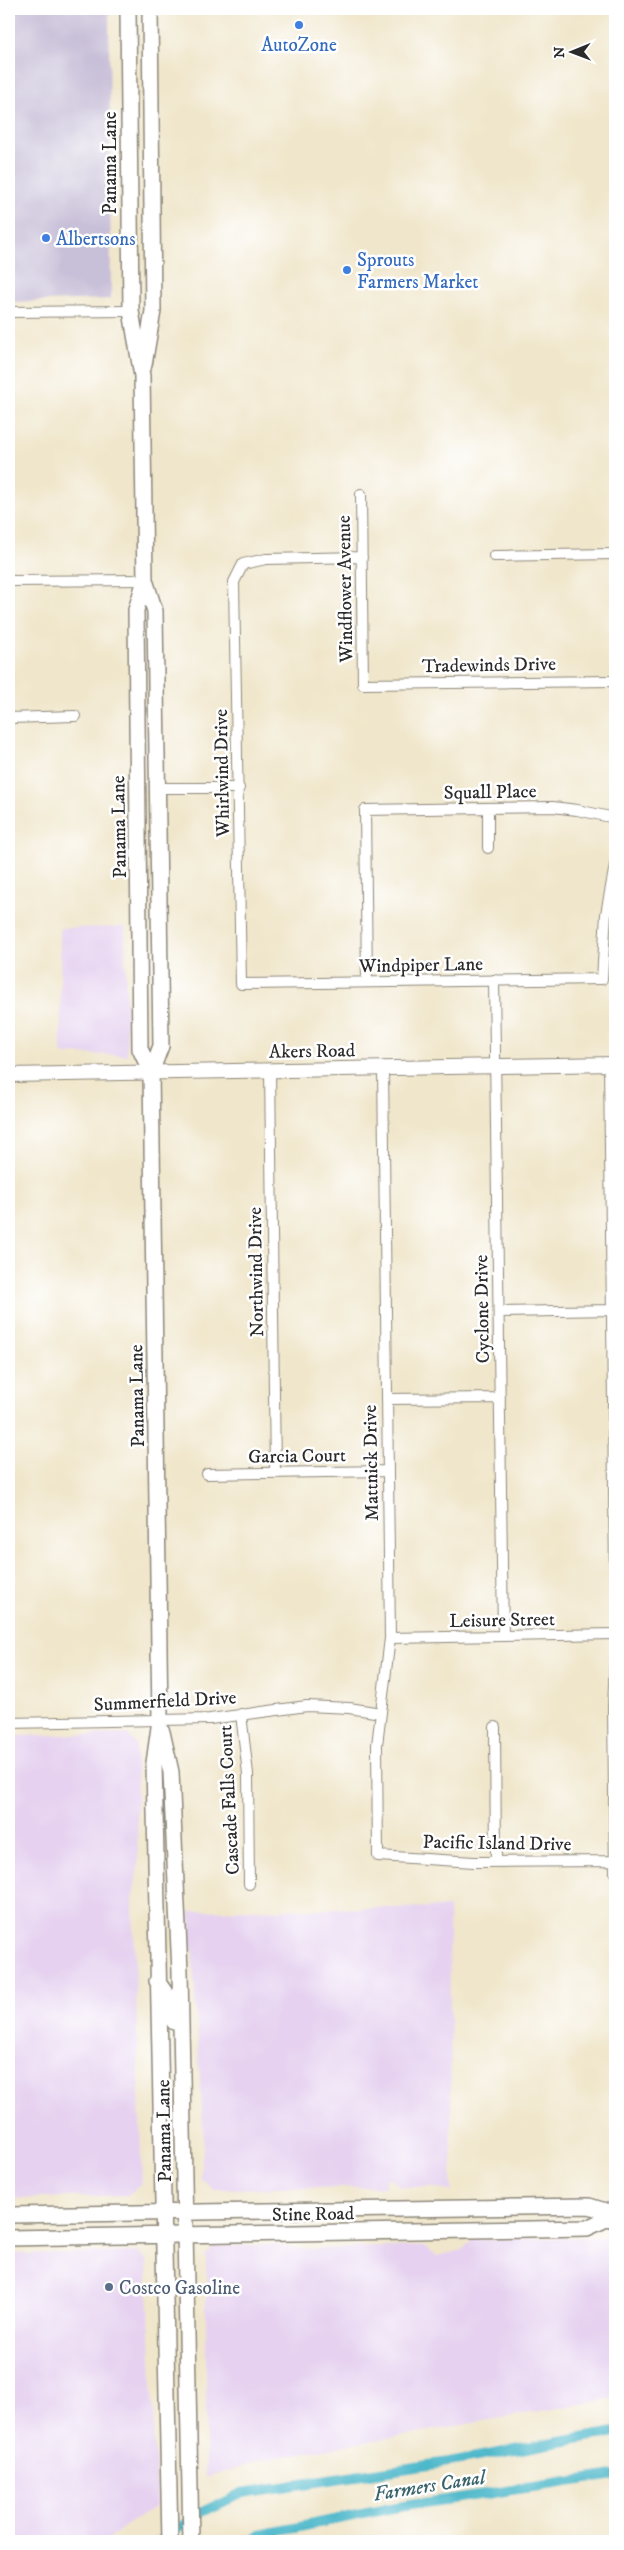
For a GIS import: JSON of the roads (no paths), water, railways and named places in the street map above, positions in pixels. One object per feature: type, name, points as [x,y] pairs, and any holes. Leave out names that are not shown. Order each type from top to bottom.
[{"type":"main road","name":"Panama Lane","points":[[128,9],[131,311]]},
{"type":"main road","name":"Panama Lane","points":[[150,9],[153,311],[143,369],[145,580],[136,610],[136,710],[140,1049],[151,1072]]},
{"type":"main road","points":[[131,311],[140,320],[143,369]]},
{"type":"main road","name":"Panama Lane","points":[[145,580],[155,611],[161,1046],[151,1072],[160,1720],[154,1763],[155,1896],[170,2541]]},
{"type":"main road","points":[[136,710],[147,779],[156,788]]},
{"type":"main road","name":"Panama Lane","points":[[160,1720],[171,1772],[180,1972],[192,2541]]},
{"type":"main road","points":[[155,1896],[166,1957],[180,1972]]},
{"type":"main road","points":[[157,1981],[169,1998],[182,2063]]},
{"type":"main road","name":"Stine Road","points":[[9,2215],[162,2211],[589,2206],[615,2214]]},
{"type":"main road","name":"Stine Road","points":[[9,2238],[587,2228],[615,2214]]},
{"type":"street","points":[[9,312],[131,311]]},
{"type":"street","name":"Windflower Avenue","points":[[361,494],[363,684]]},
{"type":"street","points":[[494,556],[615,554]]},
{"type":"street","name":"Whirlwind Drive","points":[[241,984],[234,582],[243,564],[266,559],[362,558]]},
{"type":"street","points":[[9,581],[145,580]]},
{"type":"street","name":"Tradewinds Drive","points":[[363,684],[615,681]]},
{"type":"street","points":[[9,718],[75,716]]},
{"type":"street","points":[[156,788],[239,788]]},
{"type":"street","name":"Squall Place","points":[[367,982],[365,810],[553,807],[615,818]]},
{"type":"street","points":[[488,808],[488,848]]},
{"type":"street","name":"Windpiper Lane","points":[[241,984],[602,979],[606,914],[615,866]]},
{"type":"street","name":"Cyclone Drive","points":[[494,980],[503,1636]]},
{"type":"street","points":[[612,1064],[615,1573]]},
{"type":"street","name":"Akers Road","points":[[9,1074],[612,1064]]},
{"type":"street","name":"Mattnick Drive","points":[[378,1856],[377,1745],[390,1638],[383,1068]]},
{"type":"street","name":"Northwind Drive","points":[[270,1070],[275,1473]]},
{"type":"street","points":[[499,1312],[612,1310]]},
{"type":"street","points":[[387,1399],[500,1398]]},
{"type":"street","name":"Garcia Court","points":[[207,1474],[388,1472]]},
{"type":"street","name":"Leisure Street","points":[[390,1638],[615,1634]]},
{"type":"street","points":[[615,1662],[613,1708],[615,1873]]},
{"type":"street","name":"Summerfield Drive","points":[[9,1723],[210,1719],[307,1706],[349,1708],[381,1713]]},
{"type":"street","name":"Cascade Falls Court","points":[[241,1714],[248,1774],[249,1884]]},
{"type":"street","points":[[495,1727],[496,1862]]},
{"type":"street","name":"Pacific Island Drive","points":[[378,1856],[496,1862],[615,1861]]},
{"type":"waterway","points":[[160,2541],[200,2513],[242,2493],[449,2462],[615,2432]]},
{"type":"waterway","name":"Farmers Canal","points":[[251,2541],[260,2535],[397,2507],[615,2475]]},
{"type":"place","name":"AutoZone","points":[[299,25]]},
{"type":"place","name":"Albertsons","points":[[46,238]]},
{"type":"place","name":"Sprouts Farmers Market","points":[[347,270]]},
{"type":"place","name":"Costco Gasoline","points":[[109,2287]]}]
